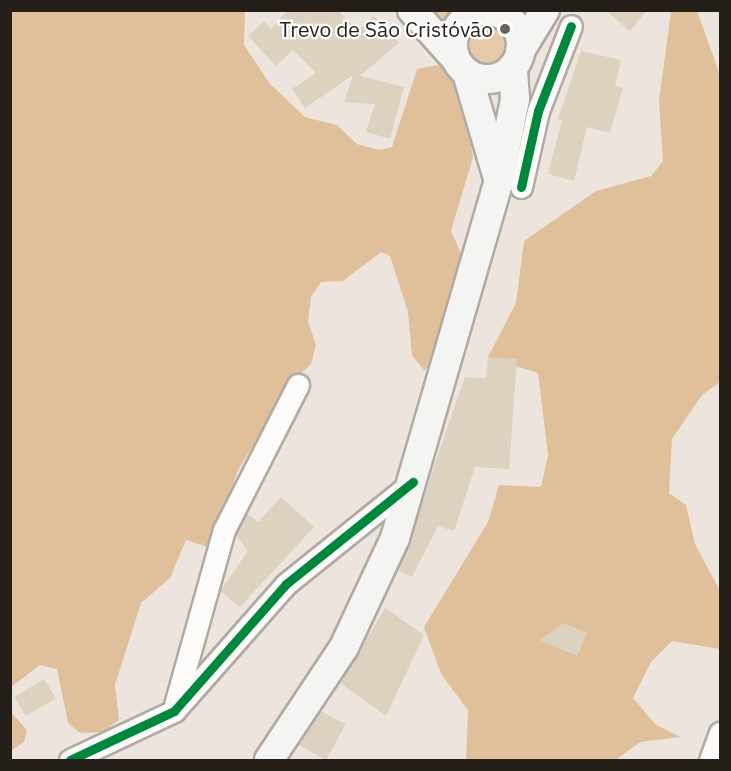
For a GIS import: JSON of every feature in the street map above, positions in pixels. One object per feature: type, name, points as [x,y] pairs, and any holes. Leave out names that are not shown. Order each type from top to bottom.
[{"type":"main road","points":[[412,10],[461,65],[496,78],[517,59],[545,10]]},
{"type":"main road","points":[[269,760],[365,608],[413,482],[510,183],[526,105],[512,22],[488,11],[457,28],[461,65],[510,183]]},
{"type":"street","points":[[526,105],[571,26]]},
{"type":"street","points":[[174,711],[224,530],[298,385]]},
{"type":"street","points":[[70,760],[174,711],[286,584],[413,482]]},
{"type":"street","points":[[710,760],[720,734]]},
{"type":"shaded area","points":[[11,11],[245,11],[244,45],[270,84],[305,117],[337,125],[357,144],[379,150],[392,147],[417,69],[437,65],[448,71],[467,119],[473,157],[451,231],[466,264],[434,365],[424,370],[412,355],[408,312],[390,256],[381,252],[343,281],[321,282],[311,297],[308,321],[316,345],[311,364],[291,383],[238,470],[211,548],[186,540],[170,578],[141,603],[115,685],[119,720],[103,732],[80,733],[68,723],[57,669],[40,665],[11,687]]},
{"type":"shaded area","points":[[425,11],[461,11],[448,31]]},
{"type":"shaded area","points":[[671,11],[697,11],[720,75],[720,382],[702,395],[672,439],[669,493],[686,505],[695,544],[720,591],[720,649],[672,641],[651,662],[633,698],[655,724],[680,737],[640,742],[616,760],[466,760],[468,710],[441,674],[424,627],[488,522],[499,485],[541,487],[548,455],[538,373],[488,357],[516,303],[524,241],[596,191],[651,176],[663,161],[659,101]]},
{"type":"shaded area","points":[[486,20],[503,27],[510,44],[503,61],[486,68],[469,61],[462,44],[469,27]]},
{"type":"shaded area","points":[[10,711],[27,730],[24,742],[11,751]]},
{"type":"building","points":[[288,10],[338,10],[357,31],[374,16],[399,43],[360,76],[404,87],[390,139],[366,132],[375,104],[344,102],[353,75],[305,108],[292,89],[316,73],[293,50],[276,66],[248,36],[264,21],[271,29]]},
{"type":"building","points":[[605,10],[647,10],[630,31]]},
{"type":"building","points":[[581,51],[621,60],[615,86],[623,88],[610,133],[587,127],[574,181],[548,174],[562,120],[558,119]]},
{"type":"building","points":[[488,357],[517,359],[509,469],[475,467],[454,531],[438,526],[412,577],[398,570],[465,377],[486,378]]},
{"type":"building","points":[[281,497],[314,527],[240,607],[220,591],[248,551],[236,535],[247,513],[258,522]]},
{"type":"building","points":[[385,608],[424,635],[386,716],[340,683]]},
{"type":"building","points":[[564,623],[587,633],[577,656],[540,640]]},
{"type":"building","points":[[44,679],[56,698],[26,716],[14,697]]},
{"type":"building","points":[[321,711],[346,724],[326,760],[299,745]]},
{"type":"cycle path","points":[[521,187],[538,111],[571,26]]},
{"type":"cycle path","points":[[70,760],[174,711],[286,584],[413,482]]},
{"type":"place","name":"Trevo de São Cristóvão","points":[[505,29]]}]
